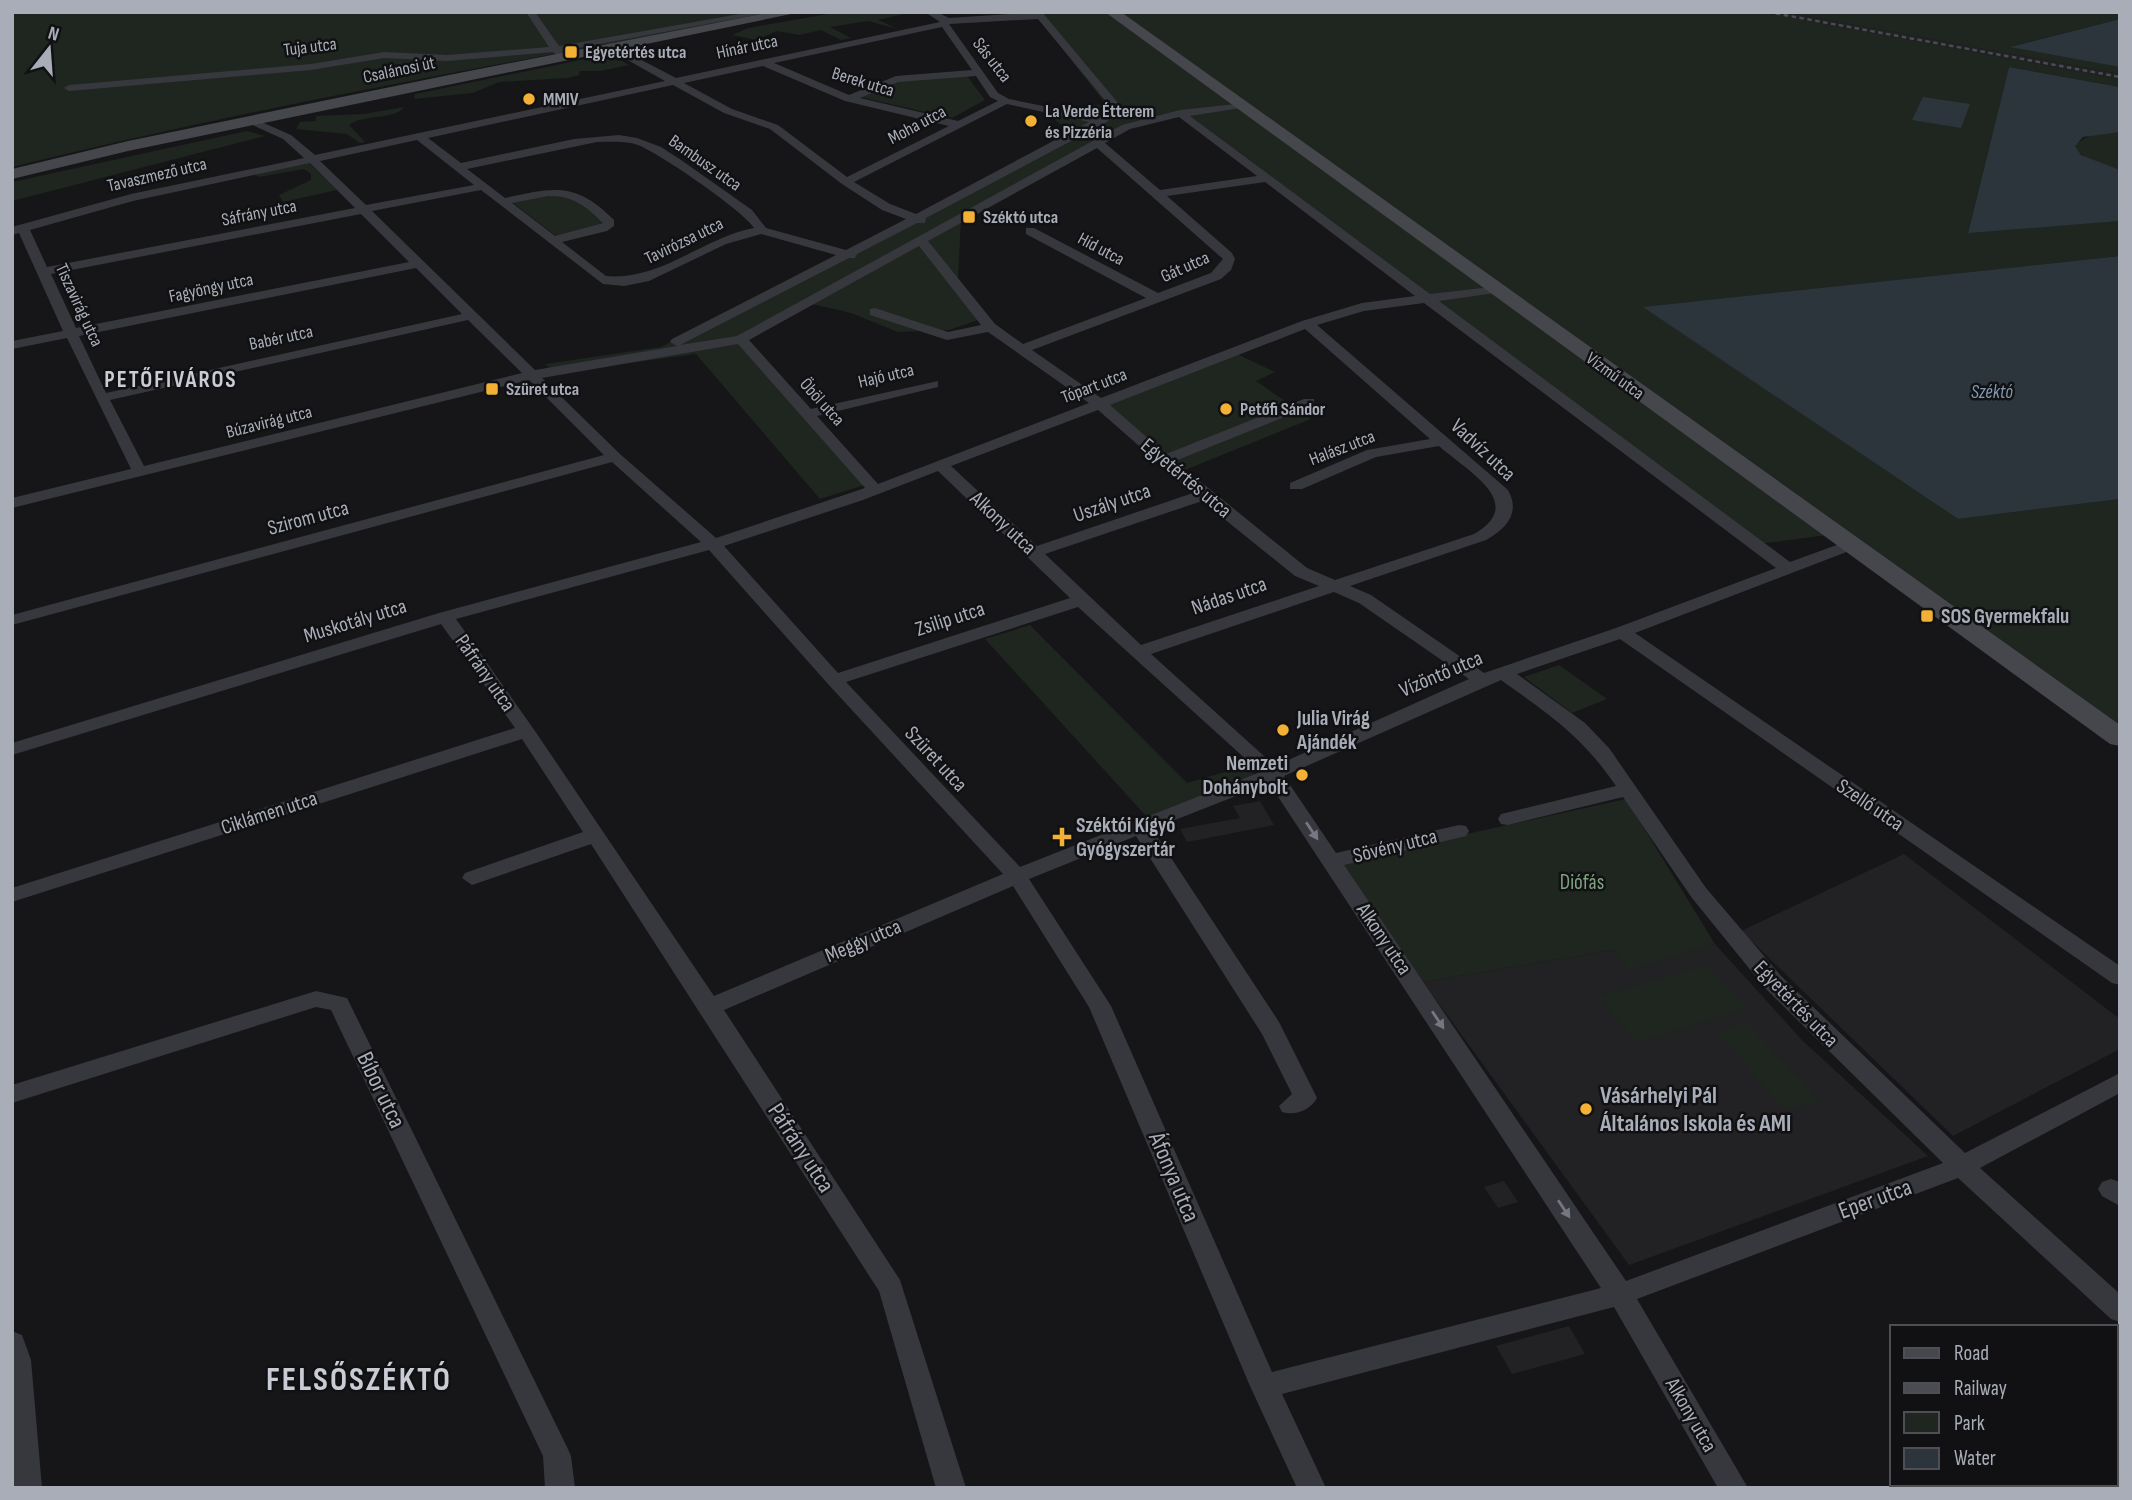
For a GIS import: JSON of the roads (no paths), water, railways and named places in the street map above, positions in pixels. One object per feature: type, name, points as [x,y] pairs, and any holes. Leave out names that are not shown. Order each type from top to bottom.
[{"type":"main road","name":"Csalánosi út","points":[[12,174],[558,53],[794,12]]},
{"type":"main road","name":"Vízmű utca","points":[[1112,12],[2120,738]]},
{"type":"street","points":[[530,12],[558,53]]},
{"type":"street","name":"Tuja utca","points":[[69,89],[311,67],[384,55],[459,58],[558,53],[768,12]]},
{"type":"street","name":"Sás utca","points":[[929,12],[945,23],[994,95],[1006,101],[1126,127]]},
{"type":"street","points":[[677,342],[1113,113],[1114,105],[1044,15]]},
{"type":"street","name":"Hínár utca","points":[[311,158],[420,137],[945,23],[1044,15]]},
{"type":"street","points":[[609,46],[728,111],[774,127],[846,182],[886,207],[915,219],[945,226]]},
{"type":"street","name":"Berek utca","points":[[763,62],[849,99],[956,124]]},
{"type":"street","points":[[849,99],[896,79],[977,73]]},
{"type":"street","name":"Moha utca","points":[[846,182],[1006,101]]},
{"type":"street","points":[[533,375],[741,339],[1126,127],[1180,113],[1241,105]]},
{"type":"street","points":[[1180,113],[1788,569]]},
{"type":"street","name":"Szüret utca","points":[[250,120],[287,137],[311,158],[361,211],[615,457],[713,544],[834,680],[1017,876]]},
{"type":"street","name":"Tavirózsa utca","points":[[420,137],[598,278],[629,282],[646,279],[743,232],[761,230]]},
{"type":"street","name":"Bambusz utca","points":[[459,167],[590,140],[637,141],[653,148],[719,193],[758,222],[761,230],[878,263]]},
{"type":"street","name":"Gát utca","points":[[1024,348],[1216,276],[1226,267],[1229,259],[1097,142]]},
{"type":"street","name":"Tavaszmező utca","points":[[18,230],[131,198],[311,158]]},
{"type":"street","points":[[1157,194],[1269,178]]},
{"type":"street","name":"Sáfrány utca","points":[[41,272],[484,186]]},
{"type":"street","points":[[502,202],[571,191],[610,223],[603,228],[551,241]]},
{"type":"street","name":"Tiszavirág utca","points":[[18,230],[140,472]]},
{"type":"street","name":"Híd utca","points":[[1030,231],[1157,299]]},
{"type":"street","name":"Egyetértés utca","points":[[918,241],[923,243],[990,327],[1024,348],[1100,404],[1204,495],[1301,572],[1365,599],[1578,727],[1602,752],[1630,789],[1731,935],[1818,1028],[1962,1166],[2115,1301]]},
{"type":"street","name":"Fagyöngy utca","points":[[12,345],[416,264]]},
{"type":"street","name":"Tópart utca","points":[[713,544],[942,466],[1307,324],[1362,307],[1494,289]]},
{"type":"street","points":[[746,308],[776,318]]},
{"type":"street","points":[[874,312],[947,336],[990,327]]},
{"type":"street","name":"Babér utca","points":[[101,398],[469,316]]},
{"type":"street","name":"Vadvíz utca","points":[[1307,324],[1502,493],[1507,505],[1506,517],[1497,527],[1480,537],[1332,585]]},
{"type":"street","name":"Öböl utca","points":[[741,339],[875,490]]},
{"type":"street","name":"Búzavirág utca","points":[[12,503],[533,375]]},
{"type":"street","name":"Hajó utca","points":[[807,414],[933,384]]},
{"type":"street","points":[[1164,460],[1309,402]]},
{"type":"street","points":[[1275,416],[1294,425]]},
{"type":"street","name":"Halász utca","points":[[1296,486],[1372,453],[1443,441]]},
{"type":"street","name":"Szirom utca","points":[[12,620],[615,457]]},
{"type":"street","name":"Alkony utca","points":[[942,466],[1081,600],[1141,651],[1273,774],[1620,1294],[1734,1488]]},
{"type":"street","name":"Uszály utca","points":[[1034,552],[1204,495]]},
{"type":"street","name":"Muskotály utca","points":[[12,749],[445,617],[713,544]]},
{"type":"street","name":"Vízöntő utca","points":[[1017,876],[1141,829],[1273,774],[1492,676],[1622,632],[1851,545]]},
{"type":"street","name":"Nádas utca","points":[[1141,651],[1332,585]]},
{"type":"street","name":"Zsilip utca","points":[[834,680],[1081,600]]},
{"type":"street","name":"Páfrány utca","points":[[445,617],[526,731],[710,1007],[891,1288],[951,1488]]},
{"type":"street","name":"Szellő utca","points":[[1622,632],[1680,676],[2120,977]]},
{"type":"street","name":"Ciklámen utca","points":[[12,895],[526,731]]},
{"type":"street","points":[[1508,819],[1630,789]]},
{"type":"street","points":[[1141,829],[1161,851],[1199,920],[1259,1005],[1306,1098],[1291,1106]]},
{"type":"street","name":"Sövény utca","points":[[1332,861],[1459,831]]},
{"type":"street","points":[[471,878],[595,835]]},
{"type":"street","name":"Meggy utca","points":[[710,1007],[1017,876]]},
{"type":"street","name":"Áfonya utca","points":[[1017,876],[1100,1006],[1264,1386],[1312,1488]]},
{"type":"street","name":"Bíbor utca","points":[[12,1094],[316,999],[339,1004],[557,1456],[560,1488]]},
{"type":"street","name":"Eper utca","points":[[1264,1386],[1448,1341],[1620,1294],[1798,1217],[1962,1166],[2120,1082]]},
{"type":"street","points":[[12,1343],[17,1360],[27,1488]]},
{"type":"water","points":[[2120,19],[2120,67],[2010,47]]},
{"type":"water","points":[[2009,67],[2120,87],[2120,132],[2083,137],[2075,146],[2081,155],[2120,170],[2120,221],[1968,233]]},
{"type":"water","points":[[1923,97],[1970,104],[1961,128],[1912,120]]},
{"type":"water","name":"Széktó","points":[[2120,256],[2120,499],[1958,519],[1643,307]]},
{"type":"railway","points":[[1768,12],[2120,77]]},
{"type":"place","name":"Egyetértés utca","points":[[571,52]]},
{"type":"place","name":"MMIV","points":[[529,99]]},
{"type":"place","name":"La Verde Étterem és Pizzéria","points":[[1031,121]]},
{"type":"place","name":"Széktó utca","points":[[969,217]]},
{"type":"place","name":"Szüret utca","points":[[492,389]]},
{"type":"place","name":"Petőfi Sándor","points":[[1226,409]]},
{"type":"place","name":"SOS Gyermekfalu","points":[[1927,616]]},
{"type":"place","name":"Julia Virág Ajándék","points":[[1283,730]]},
{"type":"place","name":"Nemzeti Dohánybolt","points":[[1302,775]]},
{"type":"place","name":"Széktói Kígyó Gyógyszertár","points":[[1062,837]]},
{"type":"place","name":"Vásárhelyi Pál Általános Iskola és AMI","points":[[1586,1109]]},
{"type":"district","name":"PETŐFIVÁROS","points":[[171,380]]},
{"type":"district","name":"FELSŐSZÉKTÓ","points":[[359,1380]]},
{"type":"park label","name":"Diófás","points":[[1582,882]]}]
